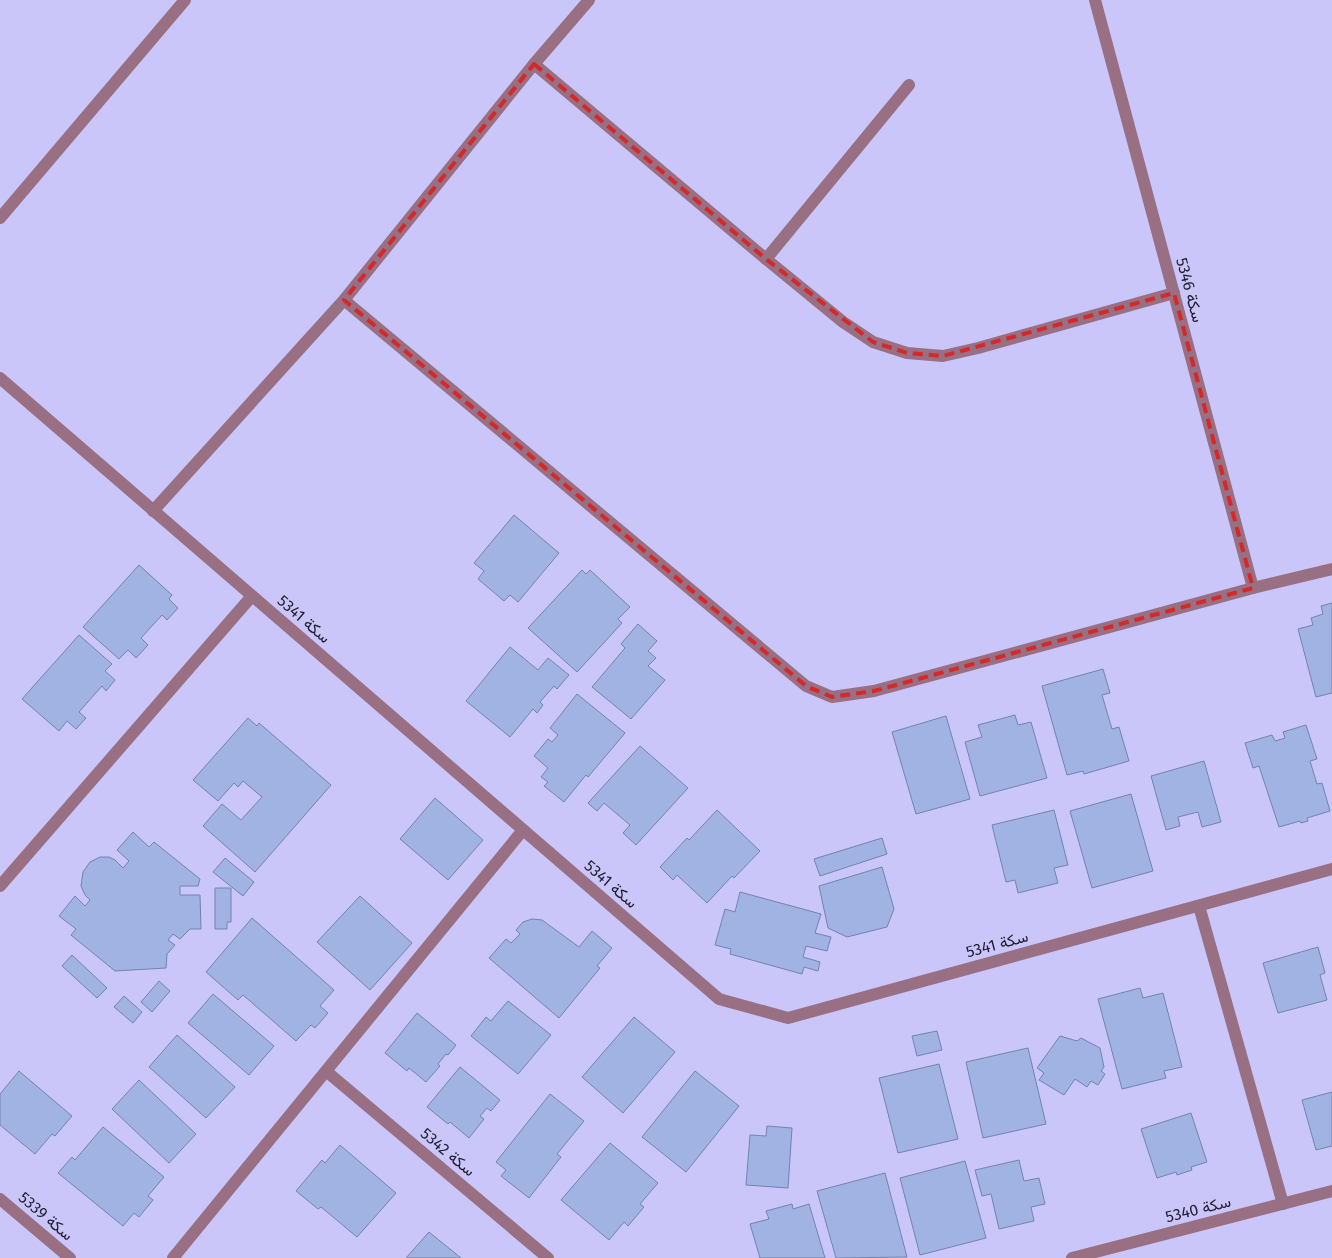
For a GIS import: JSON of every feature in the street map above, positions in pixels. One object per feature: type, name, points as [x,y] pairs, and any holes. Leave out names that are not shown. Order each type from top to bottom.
[{"type":"street","points":[[0,218],[185,0]]},
{"type":"street","points":[[153,511],[344,300],[534,64],[589,0]]},
{"type":"street","name":"سكة 5346","points":[[1095,0],[1254,588]]},
{"type":"street","points":[[534,64],[766,260],[843,322],[873,342],[907,353],[943,356],[1174,293]]},
{"type":"street","points":[[766,260],[909,84]]},
{"type":"street","points":[[344,300],[806,686],[832,697],[874,691],[1254,588],[1332,569]]},
{"type":"street","name":"سكة 5341","points":[[0,378],[719,999],[788,1018],[1332,869]]},
{"type":"street","points":[[0,886],[252,596]]},
{"type":"street","points":[[173,1258],[523,830]]},
{"type":"street","points":[[1199,906],[1283,1204]]},
{"type":"street","name":"سكة 5342","points":[[326,1071],[548,1258]]},
{"type":"street","name":"سكة 5340","points":[[1072,1258],[1332,1192]]},
{"type":"street","name":"سكة 5339","points":[[0,1199],[70,1258]]},
{"type":"highlighted area","points":[[534,64],[766,259],[873,342],[907,353],[943,356],[1174,293],[1253,588],[874,691],[832,697],[806,686],[344,300]]},
{"type":"building","points":[[514,515],[559,553],[518,602],[510,595],[504,601],[478,579],[484,571],[474,563]]},
{"type":"building","points":[[139,565],[172,595],[169,599],[178,608],[167,620],[162,615],[141,638],[148,645],[136,658],[128,650],[119,659],[83,627]]},
{"type":"building","points":[[582,570],[586,574],[590,570],[630,607],[618,619],[622,623],[577,672],[528,628]]},
{"type":"building","points":[[1332,603],[1332,693],[1316,697],[1298,629],[1313,625],[1311,618],[1323,614],[1321,606]]},
{"type":"building","points":[[638,624],[657,641],[648,651],[656,658],[648,666],[665,680],[631,719],[592,687],[625,648],[621,644]]},
{"type":"building","points":[[79,635],[112,664],[105,671],[115,680],[106,691],[102,686],[79,712],[86,718],[76,729],[67,721],[59,731],[22,699]]},
{"type":"building","points":[[510,647],[538,670],[548,658],[569,675],[557,689],[554,686],[540,702],[543,705],[537,713],[533,709],[510,737],[466,701]]},
{"type":"building","points":[[1103,669],[1110,693],[1102,695],[1112,729],[1119,727],[1129,761],[1084,774],[1083,771],[1067,775],[1042,686]]},
{"type":"building","points":[[577,694],[625,733],[564,802],[544,786],[548,782],[541,777],[548,768],[534,756],[548,739],[552,742],[558,735],[550,728]]},
{"type":"building","points":[[1015,715],[1018,725],[1031,722],[1047,778],[980,796],[965,742],[982,737],[978,725]]},
{"type":"building","points":[[946,716],[970,799],[916,814],[892,732]]},
{"type":"building","points":[[248,718],[257,726],[259,723],[331,785],[255,872],[203,826],[222,804],[241,820],[262,797],[243,781],[238,787],[234,783],[218,801],[193,780]]},
{"type":"building","points":[[1306,725],[1317,759],[1310,761],[1317,784],[1322,783],[1330,811],[1307,818],[1308,821],[1301,823],[1300,821],[1279,827],[1259,766],[1253,768],[1245,743],[1272,735],[1275,741],[1285,738],[1283,732]]},
{"type":"building","points":[[640,746],[688,788],[636,845],[623,833],[630,825],[604,803],[597,811],[588,803]]},
{"type":"building","points":[[1204,761],[1221,822],[1202,827],[1198,812],[1178,817],[1180,826],[1166,830],[1151,776]]},
{"type":"building","points":[[1131,794],[1153,871],[1092,888],[1070,811]]},
{"type":"building","points":[[435,798],[483,840],[448,880],[400,839]]},
{"type":"building","points":[[717,810],[760,851],[734,878],[732,876],[707,903],[677,875],[673,880],[660,867]]},
{"type":"building","points":[[1054,810],[1068,865],[1054,868],[1058,883],[1018,893],[1015,880],[1006,882],[992,825]]},
{"type":"building","points":[[133,832],[149,847],[154,842],[200,879],[198,886],[180,886],[180,895],[200,895],[201,929],[190,929],[180,939],[173,934],[168,940],[175,945],[167,954],[166,968],[115,971],[71,935],[76,929],[59,916],[75,896],[85,906],[90,900],[85,895],[81,886],[83,872],[90,862],[100,857],[109,857],[123,868],[129,861],[117,850]]},
{"type":"building","points":[[882,838],[887,854],[820,876],[814,859]]},
{"type":"building","points":[[225,858],[254,882],[243,896],[213,872]]},
{"type":"building","points":[[882,867],[894,909],[887,927],[847,937],[828,928],[819,886]]},
{"type":"building","points":[[215,888],[231,888],[231,922],[227,922],[227,929],[215,929]]},
{"type":"building","points":[[740,892],[821,914],[815,933],[831,937],[827,951],[806,946],[803,957],[820,962],[818,971],[804,967],[802,974],[730,954],[731,949],[715,945],[725,909],[735,912]]},
{"type":"building","points":[[360,896],[412,943],[370,990],[317,942]]},
{"type":"building","points":[[252,918],[334,990],[320,1006],[328,1013],[315,1028],[311,1025],[296,1041],[243,995],[238,1000],[206,972]]},
{"type":"building","points":[[532,919],[542,920],[579,947],[592,931],[612,948],[597,966],[600,968],[559,1018],[489,958],[506,939],[511,943],[520,934],[516,930],[523,922]]},
{"type":"building","points":[[1318,947],[1325,973],[1320,975],[1327,1000],[1278,1013],[1263,963]]},
{"type":"building","points":[[72,955],[107,988],[97,998],[62,966]]},
{"type":"building","points":[[159,981],[170,991],[152,1012],[141,1002]]},
{"type":"building","points":[[1140,988],[1143,998],[1163,993],[1182,1067],[1164,1071],[1166,1078],[1122,1089],[1098,999]]},
{"type":"building","points":[[213,994],[274,1046],[249,1075],[188,1023]]},
{"type":"building","points":[[124,996],[142,1012],[133,1023],[114,1007]]},
{"type":"building","points":[[508,1001],[551,1035],[518,1074],[471,1036],[486,1017],[491,1021]]},
{"type":"building","points":[[417,1013],[456,1045],[448,1055],[446,1054],[438,1064],[440,1066],[426,1082],[409,1068],[407,1071],[385,1053]]},
{"type":"building","points":[[634,1017],[675,1052],[623,1113],[582,1077]]},
{"type":"building","points":[[937,1031],[942,1050],[917,1056],[912,1036]]},
{"type":"building","points":[[177,1035],[235,1087],[206,1118],[149,1067]]},
{"type":"building","points":[[1060,1036],[1077,1041],[1081,1038],[1100,1048],[1104,1067],[1101,1071],[1105,1074],[1098,1085],[1091,1081],[1087,1087],[1075,1079],[1064,1095],[1039,1080],[1044,1073],[1037,1068]]},
{"type":"building","points":[[1028,1048],[1046,1124],[983,1138],[966,1062]]},
{"type":"building","points":[[939,1064],[958,1139],[898,1153],[879,1078]]},
{"type":"building","points":[[460,1067],[500,1100],[491,1111],[487,1108],[480,1116],[484,1119],[469,1138],[450,1122],[448,1124],[427,1107]]},
{"type":"building","points":[[19,1071],[72,1116],[55,1136],[52,1134],[35,1154],[0,1125],[0,1094]]},
{"type":"building","points":[[695,1071],[739,1106],[686,1172],[642,1137]]},
{"type":"building","points":[[139,1080],[196,1134],[169,1163],[112,1109]]},
{"type":"building","points":[[1332,1092],[1332,1146],[1316,1150],[1302,1100]]},
{"type":"building","points":[[550,1094],[584,1121],[557,1154],[561,1157],[529,1198],[501,1176],[506,1170],[496,1162]]},
{"type":"building","points":[[1191,1113],[1207,1162],[1191,1167],[1192,1170],[1177,1175],[1176,1172],[1157,1178],[1141,1129]]},
{"type":"building","points":[[767,1126],[792,1128],[788,1188],[746,1185],[750,1135],[766,1136]]},
{"type":"building","points":[[103,1127],[164,1177],[148,1196],[153,1200],[139,1217],[134,1213],[123,1226],[58,1173],[72,1157],[75,1160]]},
{"type":"building","points":[[610,1143],[658,1183],[640,1204],[644,1207],[628,1226],[624,1222],[609,1240],[561,1200]]},
{"type":"building","points":[[340,1145],[396,1193],[357,1237],[321,1207],[318,1209],[296,1191],[322,1160],[325,1163]]},
{"type":"building","points":[[1019,1160],[1024,1181],[1039,1178],[1045,1204],[1031,1207],[1034,1221],[999,1229],[991,1194],[982,1196],[975,1170]]},
{"type":"building","points":[[965,1161],[986,1238],[920,1255],[900,1178]]},
{"type":"building","points":[[885,1173],[907,1257],[836,1258],[817,1191]]},
{"type":"building","points":[[792,1204],[793,1209],[809,1204],[825,1258],[760,1258],[750,1224],[769,1219],[766,1211]]},
{"type":"building","points":[[429,1232],[461,1258],[406,1258]]}]
